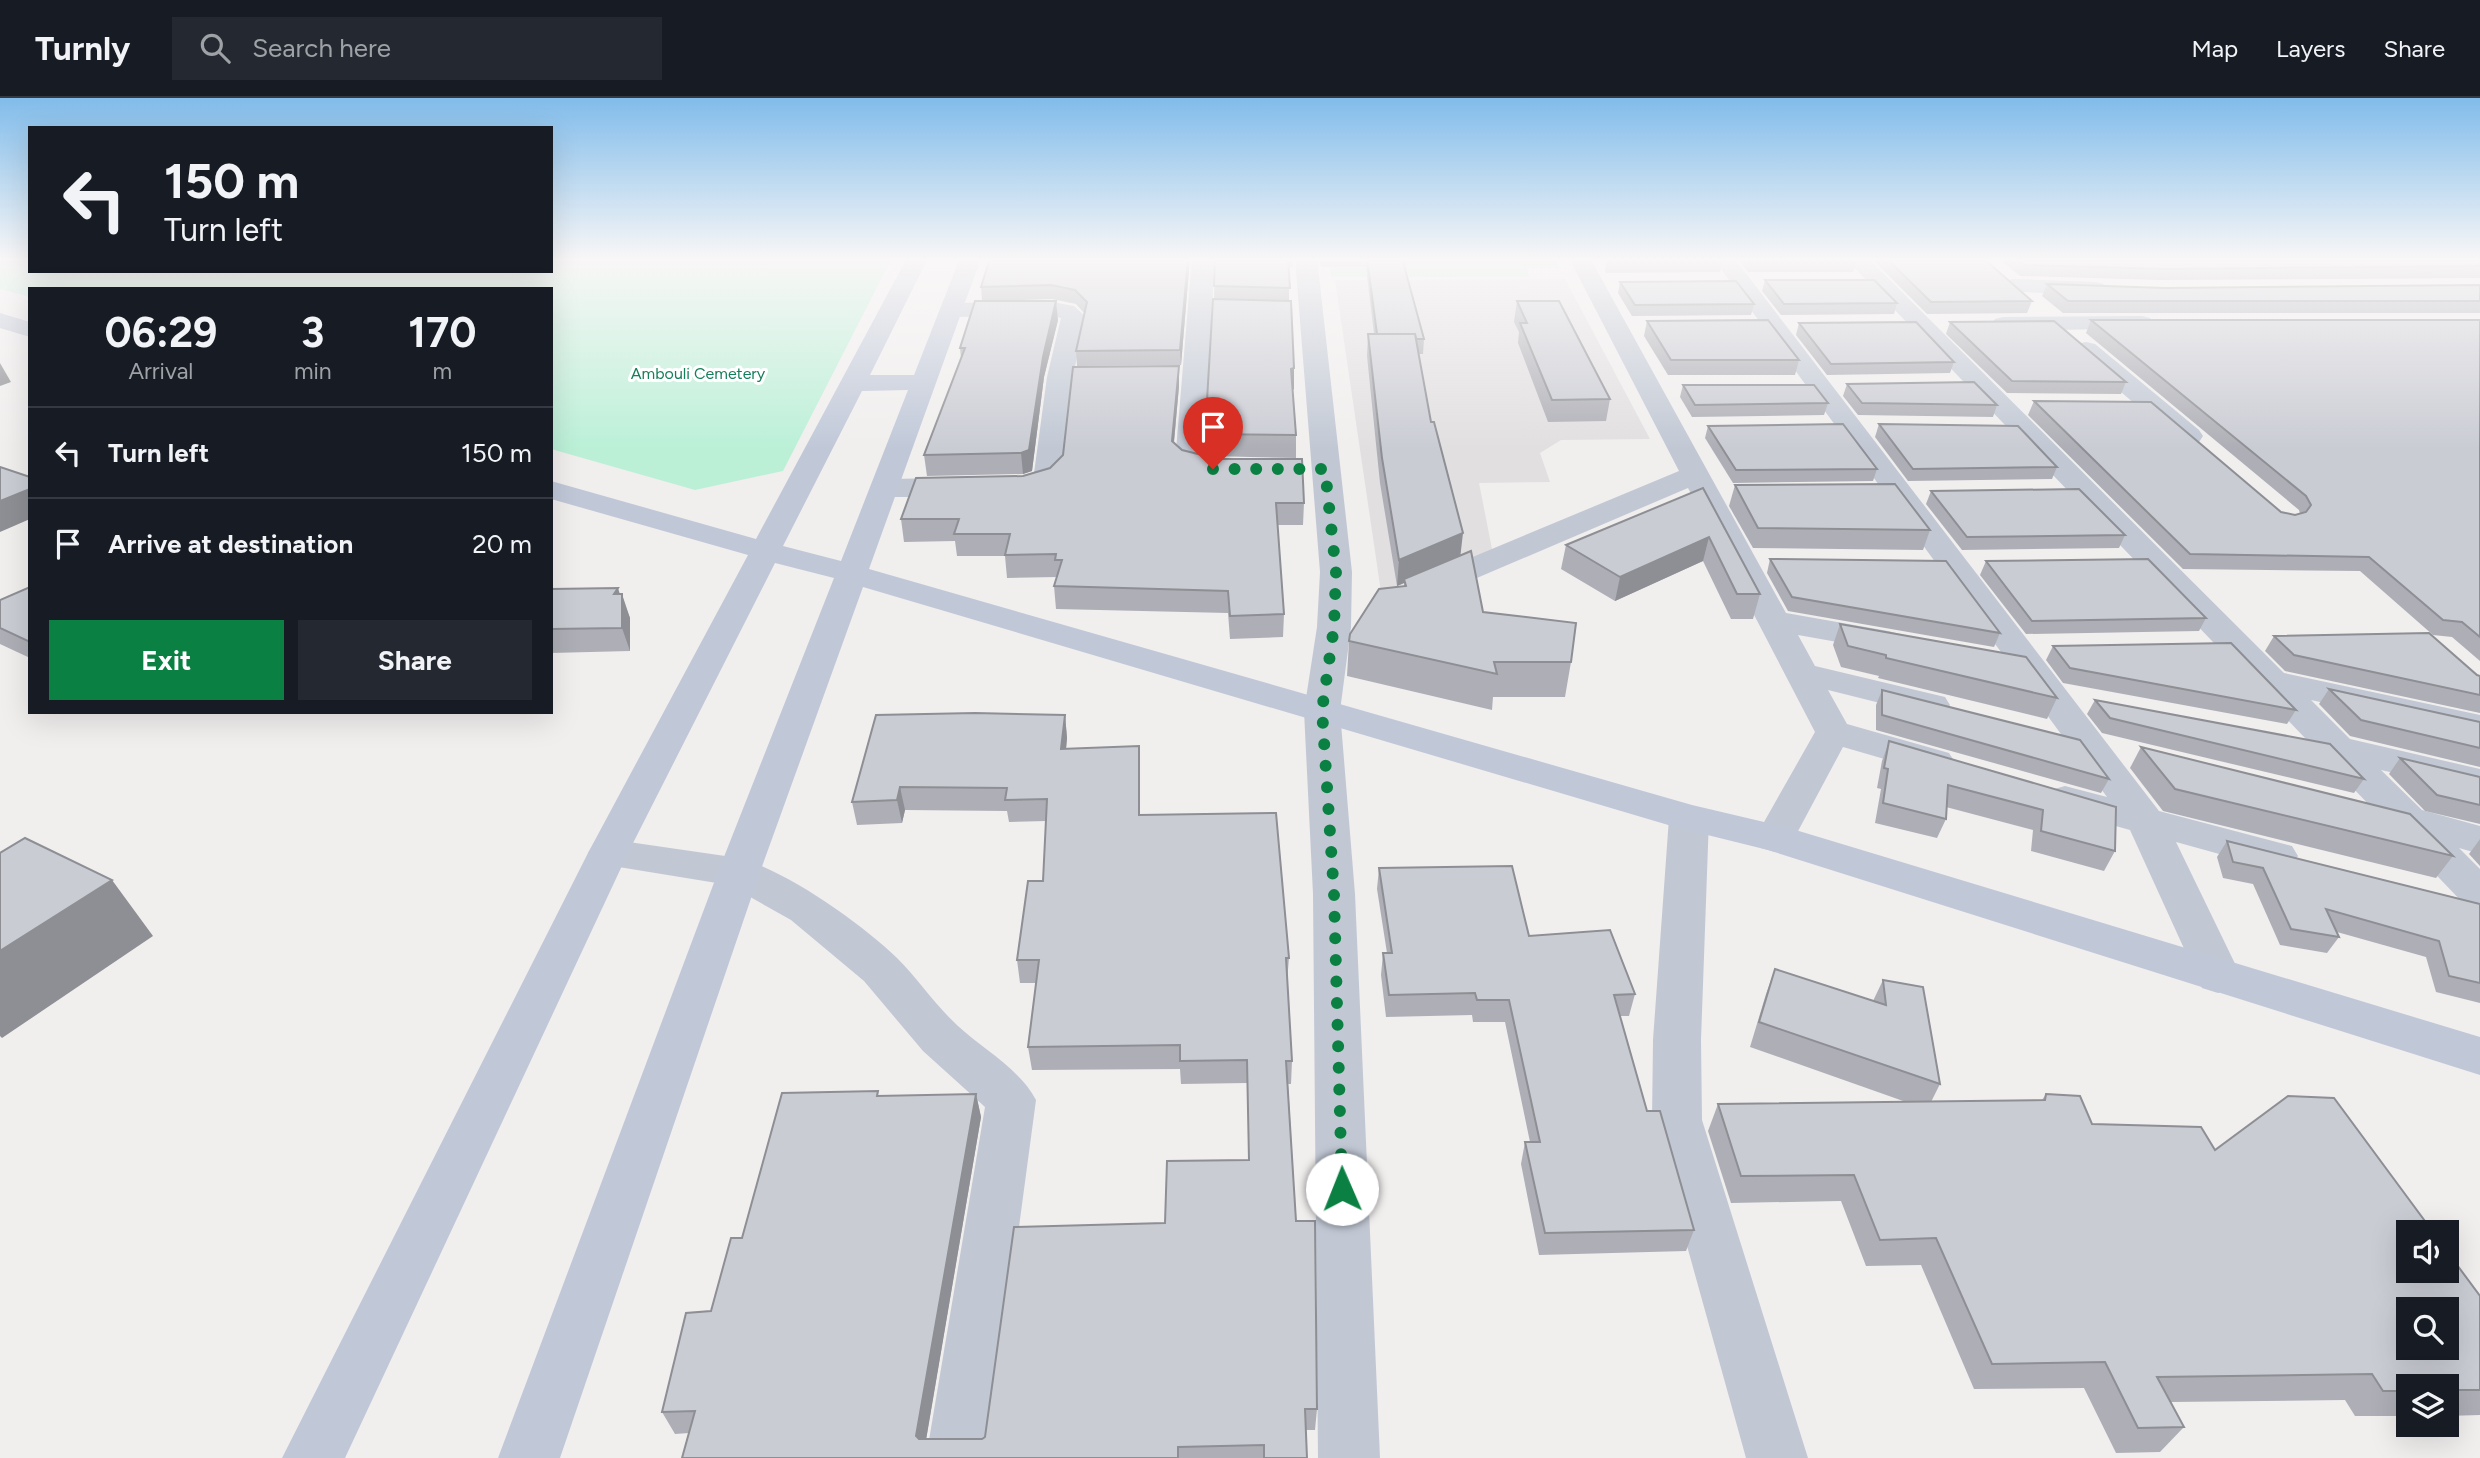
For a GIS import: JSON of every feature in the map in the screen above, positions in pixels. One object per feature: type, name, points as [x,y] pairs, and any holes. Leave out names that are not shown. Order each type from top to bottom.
[{"type":"main road","points":[[4,321],[28,329]]},
{"type":"main road","points":[[313,1458],[608,853],[886,321]]},
{"type":"main road","points":[[529,1458],[738,873],[947,321]]},
{"type":"main road","points":[[854,383],[924,382]]},
{"type":"main road","points":[[553,491],[765,552],[850,573],[1689,817],[1775,838],[2480,1056]]},
{"type":"street","points":[[885,488],[1025,486],[1040,482],[1048,476],[1060,377],[1072,321]]},
{"type":"street","points":[[1200,321],[1189,462],[1199,468],[1250,469]]},
{"type":"street","points":[[1300,321],[1313,469],[1347,621],[1322,710],[1334,894],[1349,1458]]},
{"type":"street","points":[[1624,321],[1684,428],[1741,560],[1833,732],[1977,774]]},
{"type":"street","points":[[1769,321],[1849,426],[1886,494],[1952,563],[2022,667],[2087,743],[2147,823],[2218,976]]},
{"type":"street","points":[[1916,321],[2480,894]]},
{"type":"street","points":[[2054,323],[2207,452]]},
{"type":"street","points":[[1987,324],[2165,323]]},
{"type":"street","points":[[1170,376],[1198,375]]},
{"type":"street","points":[[1060,377],[1087,377]]},
{"type":"street","points":[[1938,384],[2001,409]]},
{"type":"street","points":[[2110,405],[2152,405]]},
{"type":"street","points":[[1398,600],[1711,488]]},
{"type":"street","points":[[2044,491],[2083,490]]},
{"type":"street","points":[[1886,494],[1940,493]]},
{"type":"street","points":[[1741,560],[1780,561]]},
{"type":"street","points":[[2112,561],[2152,560]]},
{"type":"street","points":[[1913,562],[1992,562]]},
{"type":"street","points":[[1773,621],[1925,647]]},
{"type":"street","points":[[2193,644],[2234,644]]},
{"type":"street","points":[[2022,667],[2057,646]]},
{"type":"street","points":[[2022,667],[2104,703]]},
{"type":"street","points":[[1801,673],[1970,714]]},
{"type":"street","points":[[2272,681],[2480,726]]},
{"type":"street","points":[[2035,730],[2141,756]]},
{"type":"street","points":[[1775,838],[1833,732]]},
{"type":"street","points":[[2281,737],[2336,747],[2480,781]]},
{"type":"street","points":[[2029,789],[2147,823],[2307,863]]},
{"type":"street","points":[[2340,804],[2480,840]]},
{"type":"street","points":[[1689,817],[1677,1040],[1677,1119],[1777,1458]]},
{"type":"street","points":[[608,853],[738,873],[806,909],[880,969],[940,1038],[1011,1100],[957,1458]]},
{"type":"street","points":[[2427,894],[2480,907]]},
{"type":"shaded area","points":[[1341,321],[1588,321],[1650,439],[1561,440],[1540,453],[1550,482],[1479,483],[1493,554],[1381,592]]},
{"type":"green space","name":"Ambouli Cemetery","points":[[553,321],[860,321],[783,471],[695,490],[553,450]]},
{"type":"building","points":[[968,321],[1051,321],[1029,450],[1021,453],[924,455],[965,348],[960,348]]},
{"type":"building","points":[[1083,321],[1182,321],[1180,350],[1076,351]]},
{"type":"building","points":[[1212,321],[1292,321],[1294,368],[1291,369],[1296,435],[1205,434]]},
{"type":"building","points":[[1375,321],[1419,321],[1424,339],[1416,339],[1415,334],[1377,334]]},
{"type":"building","points":[[1570,321],[1610,399],[1552,400],[1520,323]]},
{"type":"building","points":[[1647,321],[1769,321],[1799,360],[1671,360]]},
{"type":"building","points":[[2055,321],[2126,382],[2012,381],[1950,322]]},
{"type":"building","points":[[2093,321],[2480,321],[2480,637],[2462,622],[2443,620],[2369,557],[2190,554],[2034,401],[2151,402],[2281,512],[2295,515],[2306,512],[2311,505],[2306,496]]},
{"type":"building","points":[[1916,322],[1954,362],[1831,364],[1799,323]]},
{"type":"building","points":[[1368,334],[1415,334],[1431,422],[1434,422],[1463,533],[1399,560],[1382,458]]},
{"type":"building","points":[[1179,366],[1172,441],[1182,450],[1218,459],[1302,459],[1304,503],[1276,503],[1284,614],[1230,616],[1228,591],[1054,586],[1062,560],[1055,560],[1056,554],[1005,555],[1010,534],[954,534],[959,519],[901,519],[916,478],[1023,476],[1050,468],[1063,455],[1073,367]]},
{"type":"building","points":[[1974,382],[1997,405],[1862,403],[1847,384]]},
{"type":"building","points":[[1683,385],[1814,385],[1828,403],[1695,405]]},
{"type":"building","points":[[1843,424],[1877,469],[1736,470],[1708,426]]},
{"type":"building","points":[[1879,424],[2018,426],[2057,467],[1913,469]]},
{"type":"building","points":[[0,467],[28,476],[28,490],[0,501]]},
{"type":"building","points":[[1895,484],[1930,530],[1758,528],[1735,485]]},
{"type":"building","points":[[1703,488],[1760,594],[1737,594],[1709,537],[1620,577],[1566,545]]},
{"type":"building","points":[[2079,489],[2125,535],[1967,537],[1931,491]]},
{"type":"building","points":[[1471,551],[1483,612],[1576,623],[1571,662],[1494,662],[1497,674],[1349,641],[1350,634],[1379,589],[1406,586],[1404,579]]},
{"type":"building","points":[[1770,559],[1946,561],[2000,633],[1792,597]]},
{"type":"building","points":[[2148,559],[2206,618],[2032,621],[1986,561]]},
{"type":"building","points":[[28,588],[28,641],[0,628],[0,600]]},
{"type":"building","points":[[618,588],[614,594],[622,594],[622,628],[553,629],[553,589]]},
{"type":"building","points":[[1840,624],[2026,657],[2057,698],[1886,658],[1886,655],[1848,646]]},
{"type":"building","points":[[2429,633],[2480,676],[2480,695],[2294,655],[2274,636]]},
{"type":"building","points":[[2231,643],[2296,710],[2070,668],[2053,646]]},
{"type":"building","points":[[2329,689],[2480,722],[2480,748],[2361,720]]},
{"type":"building","points":[[1882,690],[2080,740],[2109,779],[1882,715]]},
{"type":"building","points":[[2095,700],[2330,744],[2364,779],[2110,718]]},
{"type":"building","points":[[876,715],[1065,715],[1061,749],[1139,746],[1139,815],[1276,813],[1289,958],[1286,958],[1292,1061],[1286,1061],[1296,1221],[1315,1221],[1317,1409],[1305,1409],[1307,1458],[1264,1458],[1264,1445],[1178,1447],[1178,1458],[682,1458],[695,1411],[662,1412],[686,1313],[711,1311],[731,1238],[742,1238],[782,1093],[878,1091],[877,1096],[976,1094],[916,1436],[919,1439],[985,1437],[1014,1227],[1165,1223],[1167,1161],[1249,1160],[1247,1060],[1180,1061],[1180,1045],[1028,1047],[1039,960],[1017,960],[1028,881],[1043,881],[1047,799],[1005,800],[1007,788],[900,787],[897,800],[852,802]]},
{"type":"building","points":[[1889,741],[2116,807],[2115,851],[2041,831],[2043,810],[1948,785],[1946,819],[1883,803],[1888,769],[1884,768]]},
{"type":"building","points":[[2141,747],[2410,814],[2453,856],[2175,789]]},
{"type":"building","points":[[2400,758],[2480,777],[2480,805],[2437,795]]},
{"type":"building","points":[[25,838],[112,880],[0,951],[0,853]]},
{"type":"building","points":[[2227,841],[2480,904],[2480,983],[2449,976],[2439,941],[2326,909],[2339,937],[2291,929],[2263,868],[2233,862]]},
{"type":"building","points":[[1512,866],[1529,936],[1610,930],[1635,994],[1614,995],[1647,1111],[1660,1111],[1694,1230],[1545,1233],[1525,1142],[1540,1142],[1509,1000],[1477,1000],[1475,993],[1389,995],[1383,953],[1392,953],[1379,868]]},
{"type":"building","points":[[1775,969],[1886,1005],[1883,980],[1923,987],[1940,1084],[1759,1022]]},
{"type":"building","points":[[2046,1094],[2080,1096],[2092,1124],[2201,1127],[2215,1150],[2288,1096],[2334,1098],[2424,1220],[2396,1220],[2396,1283],[2459,1283],[2459,1268],[2480,1296],[2480,1390],[2459,1390],[2459,1374],[2396,1374],[2396,1391],[2383,1391],[2372,1374],[2157,1377],[2184,1427],[2138,1428],[2105,1362],[1992,1364],[1936,1238],[1880,1240],[1854,1175],[1741,1176],[1718,1104],[2045,1100]]},
{"type":"route","points":[[1213,469],[1325,469],[1336,572],[1334,627],[1322,710],[1334,894],[1342,1189]]}]
